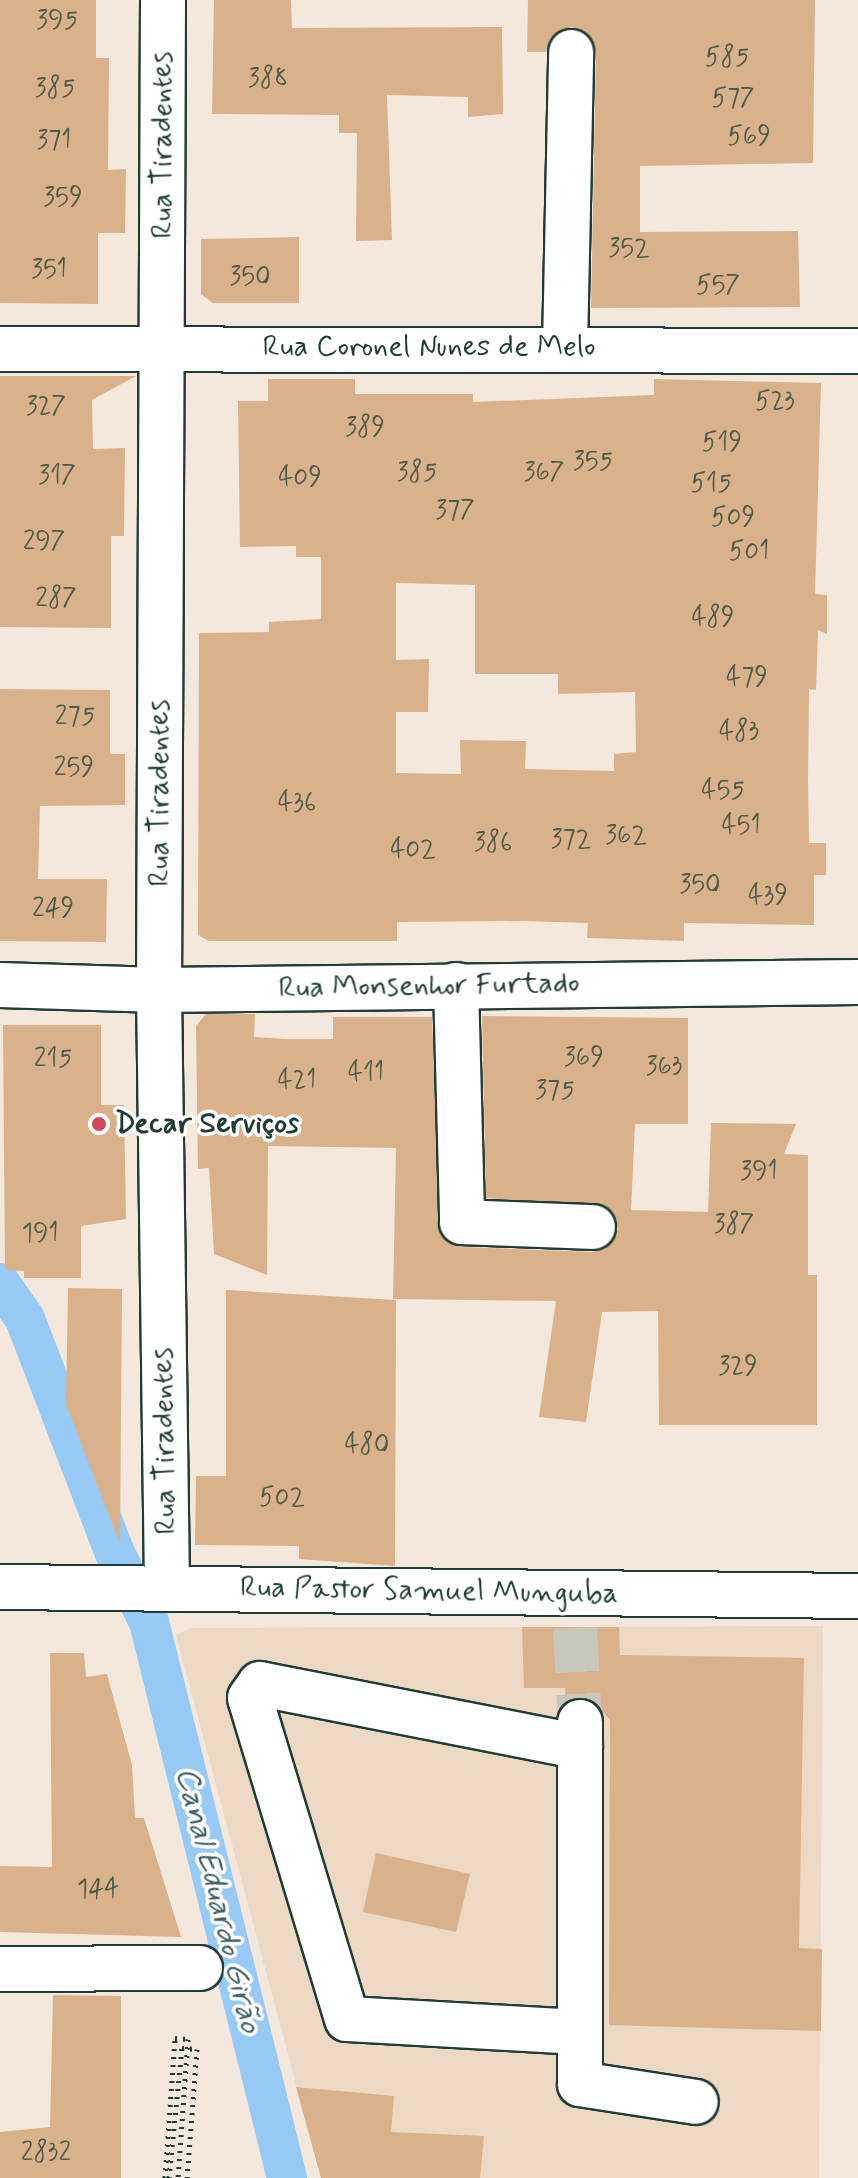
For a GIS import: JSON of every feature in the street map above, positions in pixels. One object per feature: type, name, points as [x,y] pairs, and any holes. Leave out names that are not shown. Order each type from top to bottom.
[{"type":"street","name":"Rua Tiradentes","points":[[158,1586],[163,0]]},
{"type":"street","points":[[565,348],[571,52]]},
{"type":"street","name":"Rua Coronel Nunes de Melo","points":[[0,349],[163,345],[858,351]]},
{"type":"street","name":"Rua Monsenhor Furtado","points":[[0,985],[159,990],[858,982]]},
{"type":"street","points":[[456,985],[462,1222],[593,1227]]},
{"type":"street","name":"Rua Pastor Samuel Munguba","points":[[0,1587],[158,1586],[574,1611],[858,1596]]},
{"type":"street","points":[[579,2032],[347,2019],[250,1698],[260,1684],[580,1734],[579,2032],[582,2088],[696,2102]]},
{"type":"street","points":[[0,1969],[200,1968]]},
{"type":"path","points":[[167,2178],[175,2038],[188,2039],[178,2178]]},
{"type":"path","points":[[167,2178],[182,2048],[197,2049],[187,2178]]},
{"type":"shaded area","points":[[823,1626],[819,2178],[321,2178],[176,1635],[191,1628]]},
{"type":"building","points":[[0,0],[96,0],[96,58],[109,58],[108,170],[126,169],[125,233],[98,233],[98,304],[0,303]]},
{"type":"building","points":[[214,0],[291,0],[292,28],[502,27],[503,114],[468,117],[468,97],[387,95],[392,240],[356,241],[357,133],[339,133],[339,115],[212,114]]},
{"type":"building","points":[[528,0],[815,0],[813,163],[640,166],[640,232],[798,231],[800,307],[591,308],[596,52],[585,31],[571,27],[550,38],[546,52],[527,52]]},
{"type":"building","points":[[299,237],[299,303],[213,303],[201,294],[201,239]]},
{"type":"building","points":[[0,376],[136,376],[92,400],[93,449],[125,448],[124,536],[111,536],[111,628],[0,627]]},
{"type":"building","points":[[268,379],[355,379],[355,394],[473,394],[473,402],[654,395],[654,379],[821,383],[815,594],[827,595],[827,634],[818,630],[816,690],[809,689],[808,778],[809,843],[826,843],[826,875],[814,875],[814,925],[684,923],[684,941],[587,938],[588,923],[525,921],[397,922],[397,941],[209,941],[198,935],[199,633],[269,632],[269,622],[321,619],[321,557],[296,557],[296,546],[240,547],[238,401],[268,401]],"holes":[[[396,583],[475,585],[475,674],[558,674],[558,694],[635,692],[636,752],[614,754],[614,771],[525,769],[526,741],[460,740],[461,774],[396,773],[396,712],[428,712],[429,659],[396,660]]]},
{"type":"building","points":[[0,689],[110,690],[110,754],[125,754],[125,805],[40,806],[38,879],[107,879],[106,942],[0,941]]},
{"type":"building","points":[[206,1014],[255,1014],[254,1037],[286,1039],[333,1039],[333,1017],[432,1017],[441,1235],[461,1247],[592,1252],[605,1249],[618,1229],[606,1206],[486,1198],[482,1016],[688,1018],[688,1124],[635,1124],[631,1210],[708,1212],[711,1123],[796,1124],[784,1154],[808,1155],[808,1275],[817,1275],[817,1425],[659,1425],[658,1311],[602,1312],[586,1422],[539,1417],[556,1301],[393,1299],[396,1148],[268,1146],[267,1275],[214,1254],[209,1168],[198,1169],[196,1026]]},
{"type":"building","points":[[3,1025],[101,1025],[101,1105],[124,1105],[126,1219],[81,1226],[81,1278],[24,1278],[24,1271],[5,1270]]},
{"type":"building","points":[[68,1288],[122,1289],[120,1544],[66,1404]]},
{"type":"building","points":[[226,1290],[396,1300],[395,1566],[299,1559],[299,1546],[195,1545],[196,1476],[226,1476]]},
{"type":"building","points":[[522,1627],[619,1627],[620,1655],[804,1658],[799,1948],[822,1949],[821,2031],[609,2025],[610,1720],[592,1700],[566,1702],[565,1688],[524,1688]]},
{"type":"building","points":[[50,1653],[84,1653],[86,1677],[107,1674],[132,1765],[135,1818],[144,1818],[181,1937],[0,1932],[0,1866],[52,1867]]},
{"type":"building","points":[[376,1853],[470,1874],[456,1932],[363,1912]]},
{"type":"building","points":[[53,1995],[121,1996],[121,2178],[0,2178],[0,2132],[50,2127]]},
{"type":"building","points":[[296,2087],[394,2096],[391,2132],[484,2136],[480,2178],[321,2178]]},
{"type":"waterway","name":"Canal Eduardo Girão","points":[[0,1283],[25,1319],[115,1553],[149,1622],[287,2178]]},
{"type":"tunnel","points":[[575,1628],[580,1722]]},
{"type":"place","name":"Decar Serviços","points":[[99,1124]]}]
